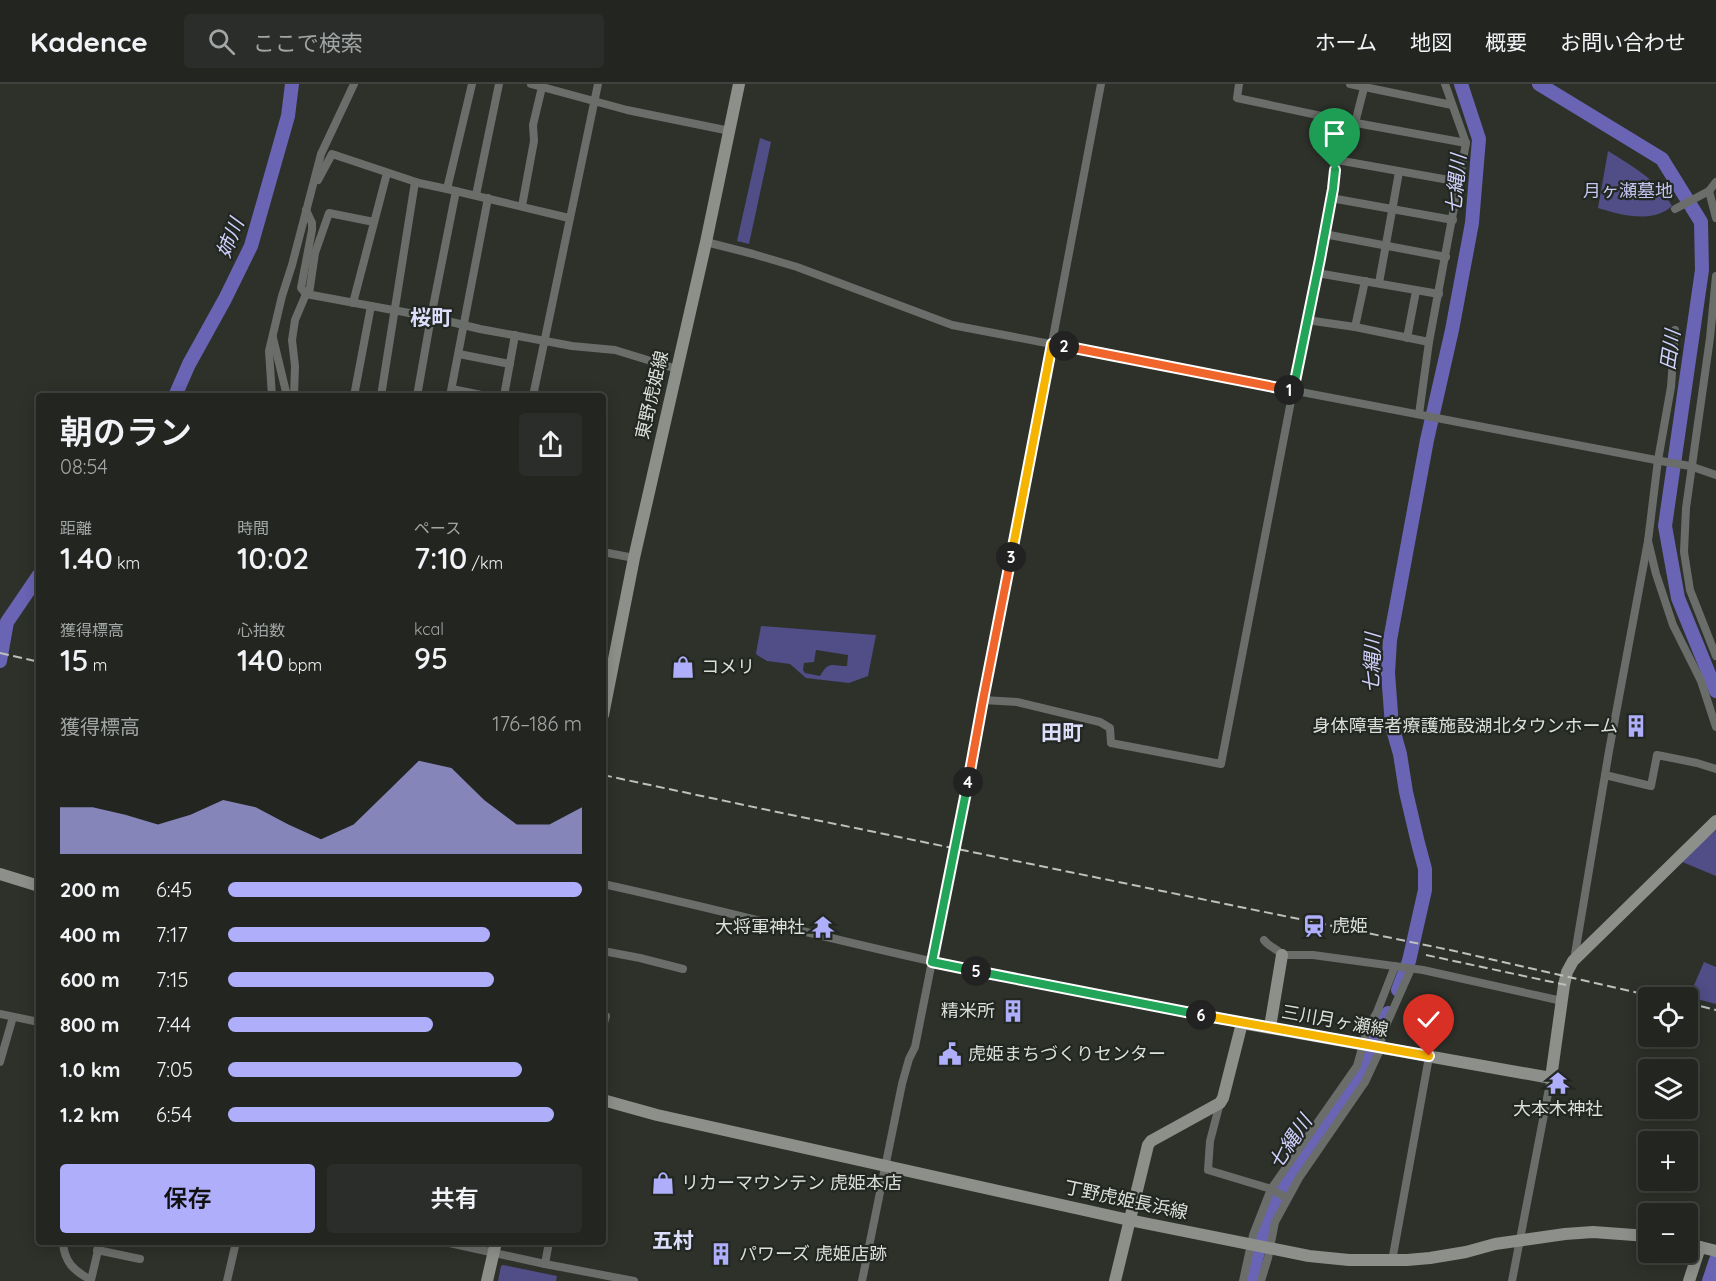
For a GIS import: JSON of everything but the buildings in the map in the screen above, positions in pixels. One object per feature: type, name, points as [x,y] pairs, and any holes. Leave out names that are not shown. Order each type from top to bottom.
[{"type":"main road","name":"東野虎姫線","points":[[606,700],[634,558],[706,242],[739,84]]},
{"type":"main road","points":[[1551,1078],[1566,976],[1574,961],[1716,821]]},
{"type":"main road","points":[[0,874],[36,885]]},
{"type":"main road","points":[[1270,1027],[1282,955]]},
{"type":"main road","points":[[1115,1281],[1149,1145],[1220,1103],[1242,1023]]},
{"type":"main road","name":"三川月ヶ瀬線","points":[[1242,1023],[1551,1078]]},
{"type":"main road","name":"丁野虎姫長浜線","points":[[606,1101],[668,1117],[1129,1220],[1309,1256],[1392,1261],[1430,1258],[1565,1234],[1593,1232],[1638,1235]]},
{"type":"main road","points":[[487,1281],[495,1247]]},
{"type":"main road","points":[[1689,1281],[1702,1247]]},
{"type":"street","points":[[272,393],[269,351],[306,210],[321,154],[354,84]]},
{"type":"street","points":[[418,393],[451,190],[472,84]]},
{"type":"street","points":[[476,195],[499,84]]},
{"type":"street","points":[[531,84],[627,110],[730,131]]},
{"type":"street","points":[[534,393],[598,84]]},
{"type":"street","points":[[862,1281],[905,1070],[915,1047],[968,783],[1101,84]]},
{"type":"street","points":[[1239,84],[1237,98],[1466,143]]},
{"type":"street","points":[[1350,84],[1365,85],[1452,105]]},
{"type":"street","points":[[1420,414],[1429,342],[1466,143],[1445,84]]},
{"type":"street","points":[[1355,123],[1365,85]]},
{"type":"street","points":[[522,206],[534,141],[533,125],[542,87]]},
{"type":"street","points":[[983,700],[1017,702],[1100,722],[1110,728],[1111,743],[1221,764],[1345,121]]},
{"type":"street","points":[[312,189],[332,154],[415,182],[569,218]]},
{"type":"street","points":[[1337,160],[1460,182]]},
{"type":"street","points":[[1379,283],[1399,172]]},
{"type":"street","points":[[353,303],[387,173]]},
{"type":"street","points":[[381,393],[415,182]]},
{"type":"street","points":[[1676,208],[1708,191],[1716,182]]},
{"type":"street","points":[[1708,191],[1716,218]]},
{"type":"street","points":[[451,393],[488,198]]},
{"type":"street","points":[[1331,198],[1453,220]]},
{"type":"street","points":[[306,210],[312,223],[301,288],[307,294],[572,346],[615,350],[677,369]]},
{"type":"street","points":[[294,393],[295,366],[292,339],[295,320],[307,294],[315,253],[329,213],[374,222]]},
{"type":"street","points":[[1324,234],[1446,257]]},
{"type":"street","points":[[706,242],[797,267],[952,325],[1660,460],[1716,475]]},
{"type":"street","points":[[1317,273],[1439,294]]},
{"type":"street","points":[[1716,276],[1710,338],[1686,508],[1683,552],[1690,590],[1716,656]]},
{"type":"street","points":[[1355,327],[1365,281]]},
{"type":"street","points":[[1407,338],[1416,291]]},
{"type":"street","points":[[355,393],[371,306]]},
{"type":"street","points":[[1307,320],[1429,342]]},
{"type":"street","points":[[1574,961],[1648,541],[1671,387],[1675,330]]},
{"type":"street","points":[[273,335],[286,393]]},
{"type":"street","points":[[505,393],[515,335]]},
{"type":"street","points":[[459,354],[510,364]]},
{"type":"street","points":[[1648,541],[1673,625],[1701,681],[1716,728]]},
{"type":"street","points":[[606,553],[634,558]]},
{"type":"street","points":[[1605,775],[1651,786],[1657,755],[1716,769]]},
{"type":"street","points":[[606,885],[932,962],[1029,983],[1242,1023]]},
{"type":"street","points":[[1264,940],[1270,947],[1279,950],[1282,955],[1313,955],[1395,966],[1562,1001]]},
{"type":"street","points":[[606,951],[640,957],[683,969]]},
{"type":"street","points":[[1243,1281],[1252,1244],[1271,1189],[1357,1066],[1363,1044],[1395,966]]},
{"type":"street","points":[[1260,1281],[1275,1222],[1299,1178],[1365,1082],[1380,1048],[1383,1032],[1412,969]]},
{"type":"street","points":[[0,1014],[36,1021]]},
{"type":"street","points":[[0,1062],[13,1017]]},
{"type":"street","points":[[1392,1261],[1429,1056]]},
{"type":"street","points":[[1512,1281],[1551,1078]]},
{"type":"street","points":[[1220,1103],[1210,1141],[1208,1170],[1271,1189],[1287,1198]]},
{"type":"street","points":[[63,1245],[64,1255],[70,1266],[91,1280],[98,1246],[140,1258]]},
{"type":"street","points":[[227,1281],[235,1245]]},
{"type":"street","points":[[475,1245],[495,1247],[545,1264],[633,1281]]},
{"type":"street","points":[[545,1264],[548,1245]]},
{"type":"green space","points":[[760,138],[771,142],[749,244],[737,241]]},
{"type":"green space","name":"月ヶ瀬墓地","points":[[1608,151],[1652,181],[1672,206],[1664,212],[1646,216],[1626,215],[1598,208]]},
{"type":"green space","points":[[761,626],[876,635],[868,676],[849,683],[806,678],[790,664],[767,661],[756,653]],"holes":[[[816,650],[848,655],[847,666],[829,666],[820,676],[805,673],[803,670],[804,663],[814,662]]]},
{"type":"green space","points":[[1716,830],[1716,876],[1680,861]]},
{"type":"green space","points":[[1704,962],[1716,967],[1716,1004],[1698,999],[1698,987],[1693,987]]},
{"type":"green space","points":[[503,1265],[557,1276],[556,1281],[498,1281]]},
{"type":"waterway","name":"姉川","points":[[176,393],[189,364],[251,246],[288,116],[292,84]]},
{"type":"waterway","name":"七縄川","points":[[1398,990],[1409,961],[1425,890],[1425,869],[1392,726],[1388,673],[1390,640],[1427,440],[1452,330],[1472,223],[1479,139],[1461,84]]},
{"type":"waterway","name":"田川","points":[[1539,84],[1662,159],[1701,222],[1702,270],[1665,526],[1678,598],[1716,691]]},
{"type":"waterway","name":"姉川","points":[[0,661],[7,622],[36,579]]},
{"type":"waterway","name":"七縄川","points":[[1251,1281],[1264,1227],[1272,1209],[1289,1176],[1363,1069],[1374,1037],[1388,1013]]},
{"type":"waterway","name":"田川","points":[[1709,1281],[1716,1260]]},
{"type":"railway","points":[[0,653],[36,661]]},
{"type":"railway","points":[[606,776],[1450,950],[1638,993]]},
{"type":"railway","points":[[1426,955],[1566,985]]},
{"type":"railway","points":[[1698,1006],[1716,1010]]},
{"type":"place","name":"コメリ","points":[[683,667]]},
{"type":"place","name":"身体障害者療護施設湖北タウンホーム","points":[[1636,726]]},
{"type":"place","name":"虎姫","points":[[1314,926]]},
{"type":"place","name":"大将軍神社","points":[[823,927]]},
{"type":"place","name":"精米所","points":[[1013,1011]]},
{"type":"place","name":"虎姫まちづくりセンター","points":[[950,1054]]},
{"type":"place","name":"大本木神社","points":[[1558,1083]]},
{"type":"place","name":"リカーマウンテン 虎姫本店","points":[[663,1183]]},
{"type":"place","name":"パワーズ 虎姫店跡","points":[[721,1254]]},
{"type":"district","name":"桜町","points":[[431,318]]},
{"type":"district","name":"田町","points":[[1062,733]]},
{"type":"district","name":"五村","points":[[673,1241]]},
{"type":"route","points":[[1335,170],[1320,259],[1293,391],[1052,344],[932,962],[1029,983],[1429,1056]]}]
